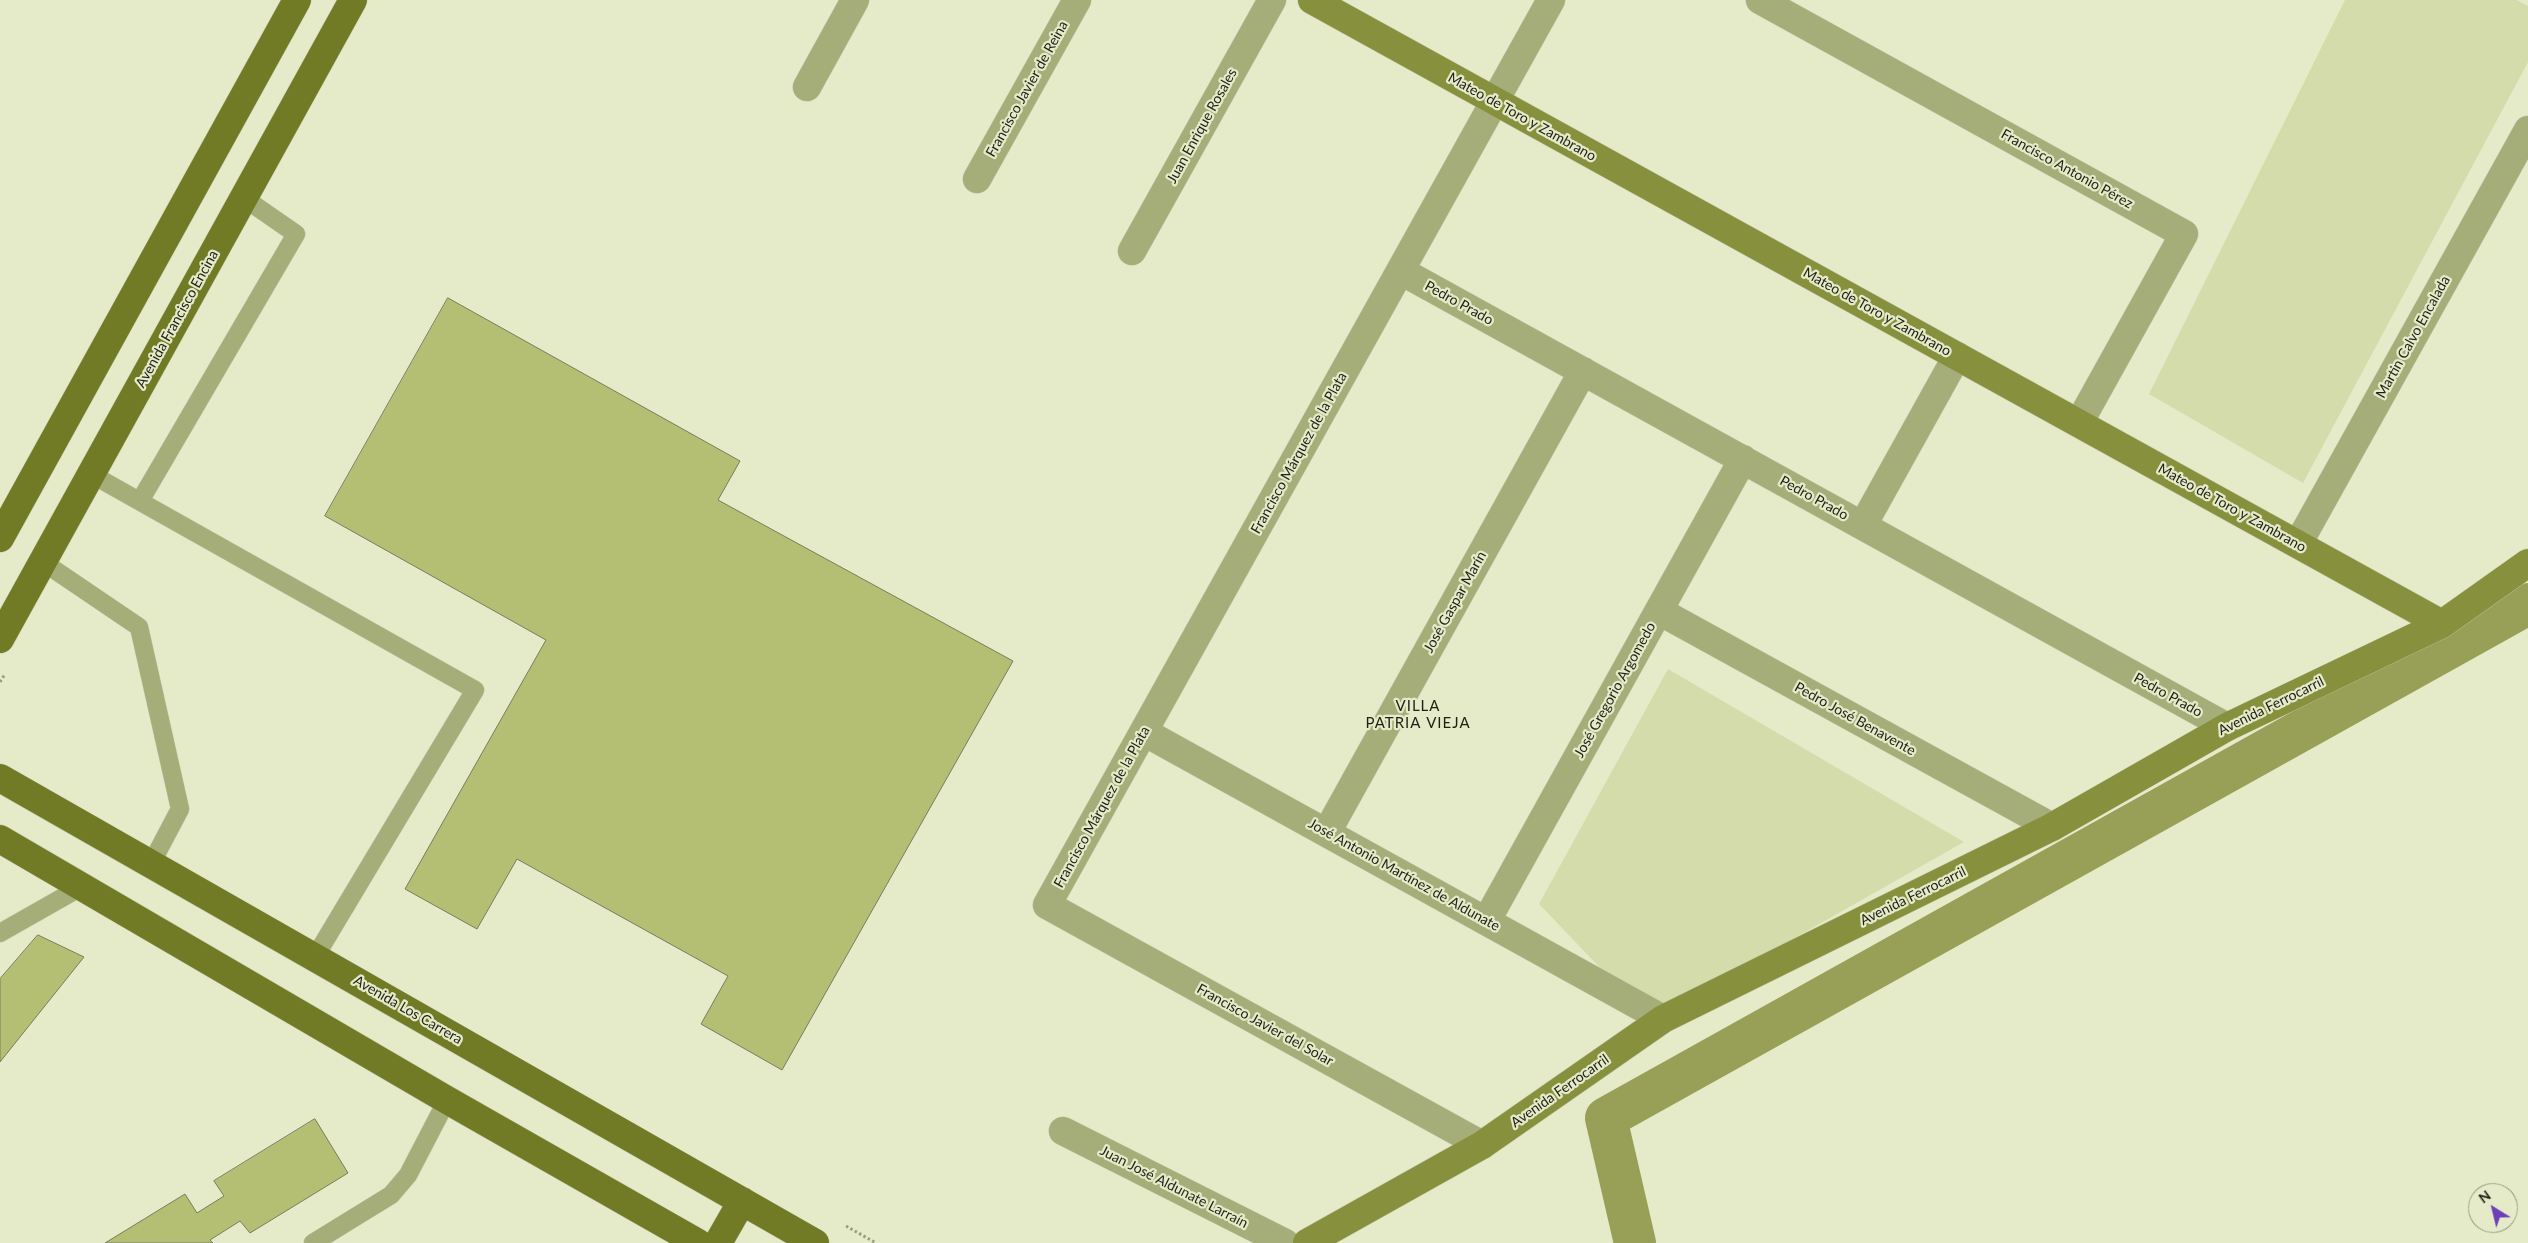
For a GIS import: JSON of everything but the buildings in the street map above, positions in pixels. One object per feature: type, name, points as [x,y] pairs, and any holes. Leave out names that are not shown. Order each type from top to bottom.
[{"type":"main road","points":[[0,538],[297,0]]},
{"type":"main road","name":"Avenida Francisco Encina","points":[[0,639],[353,0]]},
{"type":"main road","name":"Avenida Los Carrera","points":[[0,778],[815,1243]]},
{"type":"main road","points":[[0,839],[447,1100],[698,1243]]},
{"type":"main road","points":[[718,1243],[742,1201]]},
{"type":"street","points":[[807,87],[855,0]]},
{"type":"street","name":"Francisco Javier de Reina","points":[[977,179],[1077,0]]},
{"type":"street","name":"Juan Enrique Rosales","points":[[1132,251],[1272,0]]},
{"type":"street","name":"Mateo de Toro y Zambrano","points":[[1312,0],[2442,624]]},
{"type":"street","name":"Francisco Márquez de la Plata","points":[[1047,905],[1551,0]]},
{"type":"street","name":"Francisco Antonio Pérez","points":[[1760,0],[2184,234],[2079,423]]},
{"type":"street","name":"Martin Calvo Encalada","points":[[2298,544],[2528,130]]},
{"type":"street","name":"Pedro Prado","points":[[1401,271],[2227,727]]},
{"type":"street","points":[[1863,526],[1957,356]]},
{"type":"street","name":"José Gaspar Marín","points":[[1326,832],[1583,371]]},
{"type":"street","name":"José Gregorio Argomedo","points":[[1487,920],[1743,460]]},
{"type":"street","name":"Avenida Ferrocarril","points":[[1307,1243],[1482,1145],[1664,1019],[2052,827],[2227,727],[2442,624],[2528,563]]},
{"type":"street","name":"Pedro José Benavente","points":[[1659,611],[2052,827]]},
{"type":"street","name":"José Antonio Martínez de Aldunate","points":[[1144,732],[1664,1019]]},
{"type":"street","name":"Francisco Javier del Solar","points":[[1047,905],[1482,1145]]},
{"type":"street","name":"Juan José Aldunate Larraín","points":[[1063,1131],[1286,1243]]},
{"type":"lane","points":[[140,501],[296,234],[244,198]]},
{"type":"lane","points":[[91,474],[475,690],[315,958]]},
{"type":"lane","points":[[43,562],[139,627],[180,809],[151,864]]},
{"type":"lane","points":[[0,933],[81,887]]},
{"type":"lane","points":[[313,1243],[391,1195],[408,1175],[447,1100]]},
{"type":"green space","points":[[2345,0],[2517,0],[2528,6],[2528,62],[2303,483],[2149,394]]},
{"type":"green space","points":[[1668,669],[1964,842],[1650,1020],[1539,904]]},
{"type":"waterway","points":[[1635,1243],[1606,1118],[2528,604]]},
{"type":"district","name":"VILLA PATRIA VIEJA","points":[[1418,714]]}]
